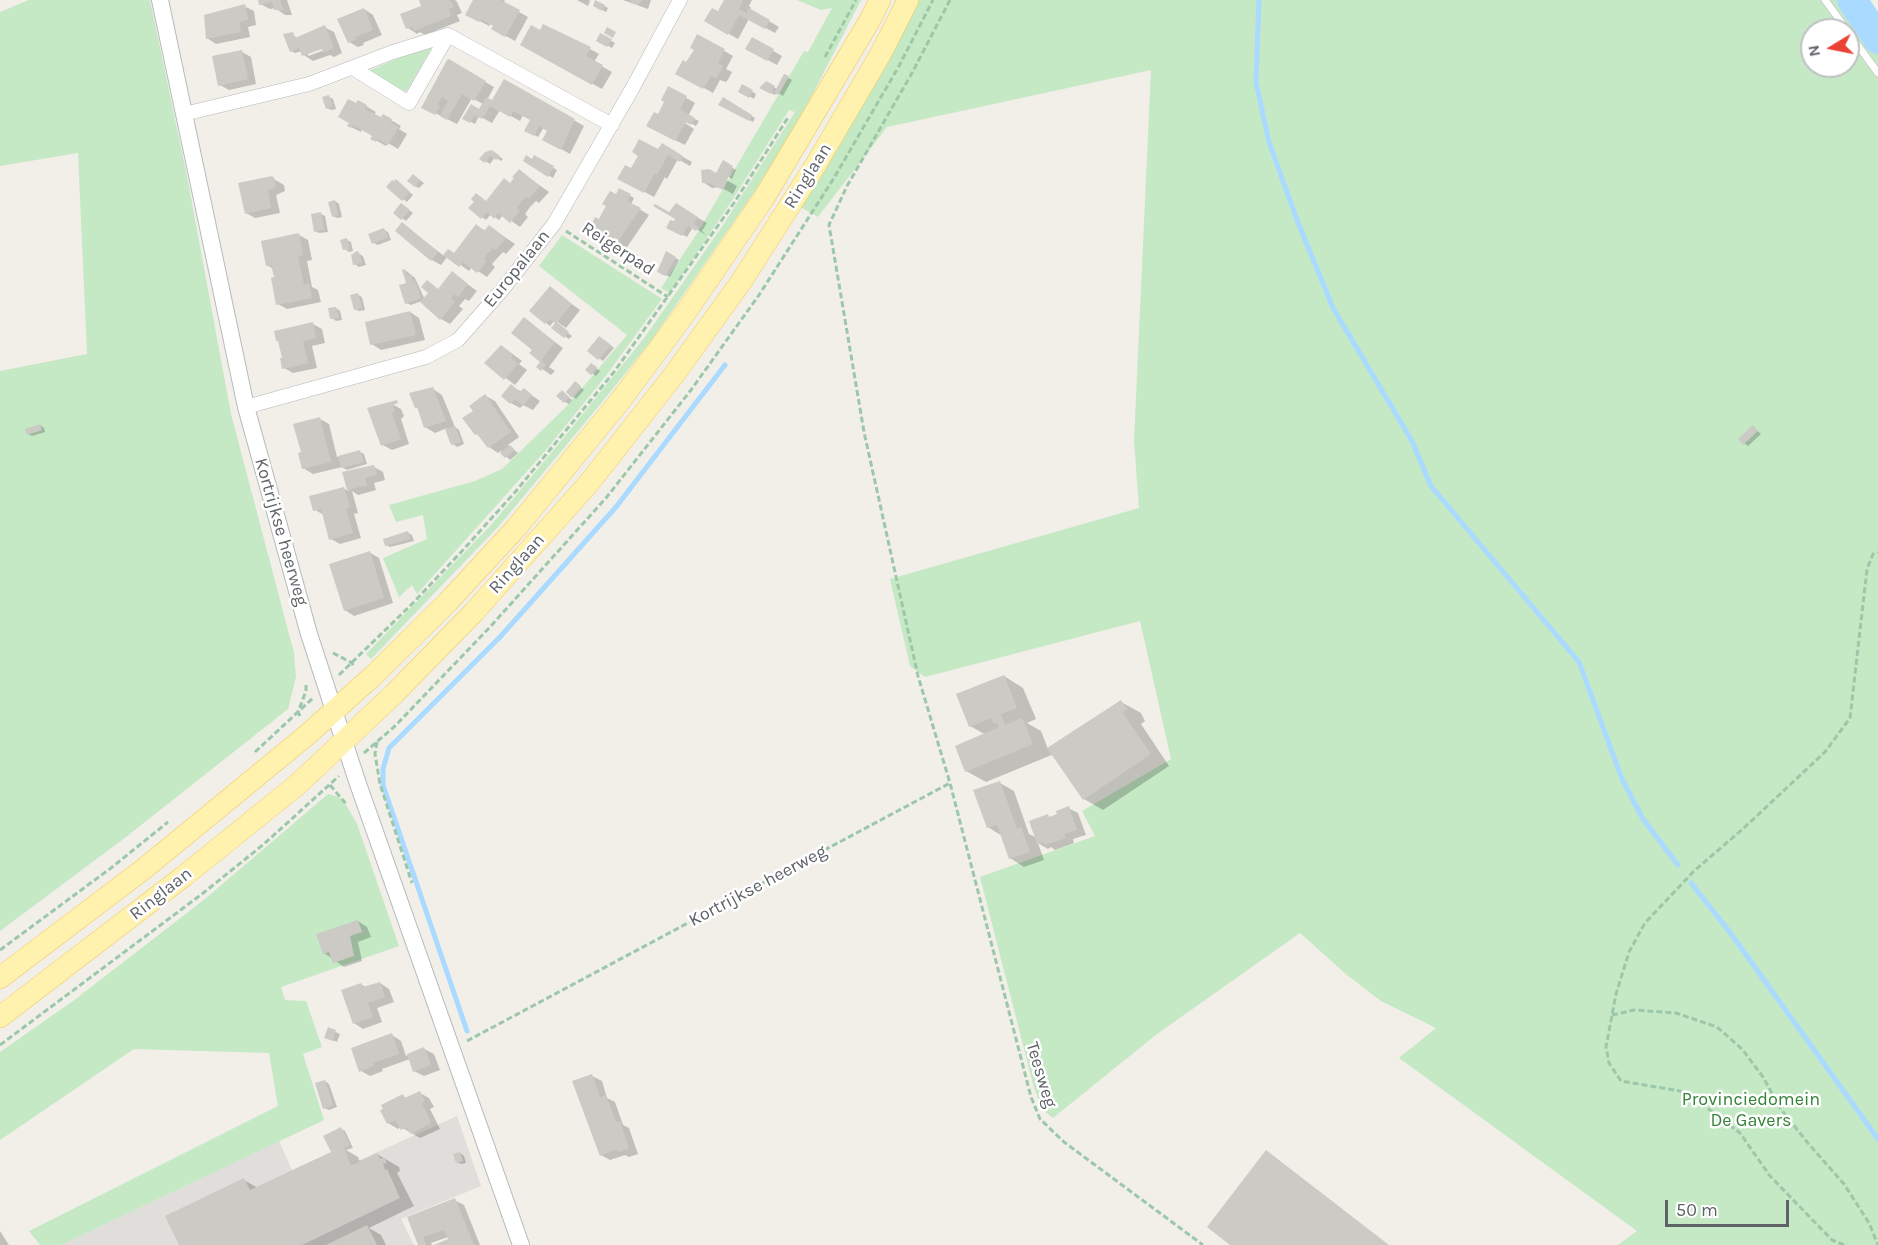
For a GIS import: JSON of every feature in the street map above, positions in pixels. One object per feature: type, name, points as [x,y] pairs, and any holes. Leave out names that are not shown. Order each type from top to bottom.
[{"type":"main road","name":"Ringlaan","points":[[0,978],[145,868],[278,760],[375,675],[517,527],[620,401],[686,312],[764,198],[870,21],[880,0]]},
{"type":"main road","name":"Ringlaan","points":[[0,1017],[184,876],[297,785],[393,695],[474,612],[589,483],[673,376],[741,282],[815,166],[908,0]]},
{"type":"street","name":"Kortrijkse heerweg","points":[[160,0],[246,407],[309,634],[344,741],[521,1245]]},
{"type":"street","name":"Europalaan","points":[[246,407],[426,357],[458,340],[502,290],[554,224],[680,0]]},
{"type":"street","points":[[184,114],[309,84],[448,35],[612,124]]},
{"type":"street","points":[[353,68],[409,103],[448,35]]},
{"type":"lane","points":[[1825,0],[1838,18]]},
{"type":"lane","points":[[1860,49],[1878,73]]},
{"type":"path","points":[[824,58],[856,0]]},
{"type":"path","points":[[950,0],[912,73],[846,186],[830,225],[864,432],[918,676],[950,783]]},
{"type":"path","points":[[343,671],[412,604],[516,491],[614,372],[734,203],[789,116]]},
{"type":"path","name":"Reigerpad","points":[[554,224],[668,297]]},
{"type":"path","points":[[1844,1245],[1832,1240],[1770,1176],[1740,1133],[1698,1100],[1680,1090],[1621,1081],[1609,1063],[1605,1047],[1629,952],[1645,924],[1694,872],[1825,752],[1850,718],[1867,569],[1873,554],[1878,553]]},
{"type":"path","points":[[309,634],[322,640],[330,651],[352,663],[357,675]]},
{"type":"path","points":[[246,759],[318,693]]},
{"type":"path","points":[[377,736],[375,758],[385,801]]},
{"type":"path","points":[[366,761],[375,758]]},
{"type":"path","points":[[324,778],[351,809]]},
{"type":"path","name":"Teesweg","points":[[950,783],[1031,1097],[1040,1119],[1064,1142],[1203,1245]]},
{"type":"path","name":"Kortrijkse heerweg","points":[[452,1049],[950,783]]},
{"type":"path","points":[[0,1045],[202,894],[264,844],[330,785]]},
{"type":"path","points":[[0,950],[174,818]]},
{"type":"path","points":[[1612,1015],[1634,1010],[1676,1013],[1717,1027],[1742,1049],[1763,1077],[1780,1108],[1844,1184],[1869,1223],[1878,1245]]},
{"type":"shaded area","points":[[457,1116],[481,1186],[401,1219],[414,1245],[61,1245],[279,1141],[292,1170],[343,1147],[351,1164]]},
{"type":"green space","points":[[29,0],[150,0],[187,176],[231,414],[294,653],[296,677],[288,709],[126,837],[0,931],[0,371],[87,354],[78,153],[0,166],[0,12]]},
{"type":"green space","points":[[797,0],[861,0],[802,115],[755,191],[651,341],[603,401],[498,527],[371,659],[366,654],[492,524],[561,441],[645,337],[723,225],[795,112],[789,110],[670,293],[661,288],[698,232],[804,51],[808,52],[832,8],[821,10]]},
{"type":"green space","name":"Provinciedomein De Gavers","points":[[918,0],[1844,0],[1858,18],[1800,18],[1800,78],[1860,78],[1860,21],[1878,44],[1878,1245],[1618,1245],[1637,1231],[1399,1058],[1436,1028],[1381,1001],[1347,975],[1300,933],[1157,1034],[1053,1118],[1043,1110],[1034,1088],[980,877],[1095,836],[1082,811],[1171,759],[1140,621],[925,677],[910,666],[890,579],[1139,508],[1134,441],[1151,70],[887,127],[818,217],[800,207]]},
{"type":"green space","points":[[430,45],[431,49],[404,93],[368,71]]},
{"type":"green space","points":[[562,235],[662,299],[605,377],[546,450],[417,594],[412,585],[399,597],[383,558],[427,539],[423,515],[396,522],[389,505],[475,481],[502,469],[566,407],[627,335],[539,266]]},
{"type":"green space","points":[[328,794],[339,797],[357,824],[399,946],[281,987],[285,1000],[306,1001],[322,1047],[303,1054],[324,1120],[61,1245],[40,1245],[29,1231],[278,1106],[269,1053],[134,1049],[0,1140],[0,1052],[73,1001],[205,899]]},
{"type":"building","points":[[258,0],[280,0],[284,10],[274,10],[272,2],[259,5]]},
{"type":"building","points":[[419,0],[450,0],[454,7],[449,9],[451,16],[414,31],[413,27],[406,29],[400,14],[421,6]]},
{"type":"building","points":[[473,0],[501,0],[520,10],[505,37],[491,29],[493,26],[481,19],[479,22],[465,15]]},
{"type":"building","points":[[595,0],[605,5],[602,11],[593,6]]},
{"type":"building","points":[[631,0],[642,0],[638,5],[630,3]]},
{"type":"building","points":[[724,0],[741,0],[743,1],[739,9],[746,13],[749,8],[770,20],[765,29],[739,15],[728,35],[704,21],[712,8],[718,11]]},
{"type":"building","points":[[245,4],[248,20],[239,22],[241,32],[206,39],[204,15]]},
{"type":"building","points":[[364,8],[373,30],[355,37],[356,40],[348,43],[337,19]]},
{"type":"building","points":[[543,24],[591,47],[586,56],[603,65],[592,85],[520,45],[531,25],[540,30]]},
{"type":"building","points":[[325,25],[334,48],[323,53],[322,49],[302,56],[299,48],[290,52],[283,34],[293,32],[295,38]]},
{"type":"building","points":[[607,27],[616,32],[613,38],[604,33]]},
{"type":"building","points":[[600,33],[612,39],[607,47],[596,41]]},
{"type":"building","points":[[697,34],[725,49],[718,63],[723,66],[720,72],[716,78],[711,76],[703,89],[675,74],[683,60],[686,62],[694,50],[690,48]]},
{"type":"building","points":[[752,37],[774,49],[767,61],[745,49]]},
{"type":"building","points":[[242,50],[248,79],[218,86],[212,56]]},
{"type":"building","points":[[449,59],[486,81],[474,101],[462,94],[447,120],[440,116],[448,101],[442,97],[435,115],[421,108]]},
{"type":"building","points":[[784,74],[789,76],[778,95],[774,93]]},
{"type":"building","points":[[504,79],[575,119],[561,150],[542,140],[547,131],[539,126],[534,136],[524,131],[530,120],[513,111],[510,117],[490,106],[482,119],[474,115],[470,123],[462,119],[471,104],[479,109],[486,97],[492,100]]},
{"type":"building","points":[[766,81],[775,86],[771,94],[759,88]]},
{"type":"building","points":[[742,84],[753,90],[749,98],[738,92]]},
{"type":"building","points":[[668,86],[687,96],[680,109],[695,118],[691,125],[686,122],[675,141],[646,126],[654,112],[658,114],[664,102],[661,100]]},
{"type":"building","points":[[329,95],[333,107],[326,109],[322,97]]},
{"type":"building","points":[[723,97],[752,115],[749,121],[718,105]]},
{"type":"building","points":[[348,99],[356,103],[358,100],[367,105],[365,109],[381,117],[383,114],[399,127],[388,145],[378,139],[376,142],[370,139],[372,136],[353,125],[351,128],[347,126],[349,123],[338,117]]},
{"type":"building","points":[[639,139],[658,149],[662,143],[683,156],[680,162],[668,155],[644,193],[617,179],[625,165],[631,168],[638,156],[632,152]]},
{"type":"building","points":[[492,150],[500,156],[496,160],[490,156],[485,163],[479,159],[485,152]]},
{"type":"building","points":[[526,155],[532,159],[534,155],[554,166],[548,177],[523,161]]},
{"type":"building","points":[[723,160],[733,166],[723,190],[709,183],[702,183],[701,170],[709,169],[716,173]]},
{"type":"building","points":[[519,169],[540,186],[529,199],[526,197],[521,202],[517,208],[520,210],[510,223],[498,213],[494,219],[487,212],[481,219],[468,208],[474,202],[471,199],[476,193],[486,201],[504,178],[510,183]]},
{"type":"building","points":[[413,174],[420,180],[415,187],[407,181]]},
{"type":"building","points":[[272,176],[276,185],[275,188],[268,190],[271,208],[245,214],[238,183]]},
{"type":"building","points":[[396,179],[410,192],[402,201],[386,187]]},
{"type":"building","points":[[619,188],[631,194],[627,201],[641,208],[615,246],[588,231],[595,217],[599,219],[606,206],[602,204],[610,191],[616,194]]},
{"type":"building","points":[[335,200],[338,215],[332,217],[328,202]]},
{"type":"building","points":[[401,203],[410,210],[401,220],[393,213]]},
{"type":"building","points":[[676,203],[698,217],[694,224],[699,227],[696,231],[688,226],[682,236],[666,228],[670,220],[675,219],[653,206],[655,204],[669,212]]},
{"type":"building","points":[[321,212],[324,230],[314,232],[311,214]]},
{"type":"building","points":[[402,222],[438,252],[431,261],[395,231]]},
{"type":"building","points":[[476,224],[484,231],[489,225],[506,238],[496,250],[493,248],[484,258],[487,261],[477,273],[463,262],[459,267],[443,255],[448,249],[454,253]]},
{"type":"building","points":[[384,228],[388,237],[372,244],[368,234]]},
{"type":"building","points":[[299,233],[303,255],[298,256],[304,285],[309,283],[312,298],[276,305],[271,278],[274,277],[271,265],[266,266],[261,241]]},
{"type":"building","points":[[347,238],[350,249],[343,250],[340,240]]},
{"type":"building","points":[[357,251],[362,263],[353,265],[351,255]]},
{"type":"building","points":[[666,251],[676,257],[665,276],[657,272]]},
{"type":"building","points":[[405,269],[407,275],[411,274],[413,281],[415,280],[421,298],[405,304],[399,285],[406,283],[402,270]]},
{"type":"building","points":[[452,271],[468,284],[458,297],[455,294],[451,299],[455,302],[440,320],[420,302],[428,293],[421,287],[427,280],[438,289]]},
{"type":"building","points":[[550,286],[572,304],[557,322],[569,332],[564,338],[551,328],[555,323],[550,319],[545,324],[529,311]]},
{"type":"building","points":[[358,293],[362,308],[354,310],[350,295]]},
{"type":"building","points":[[336,307],[339,318],[330,319],[328,308]]},
{"type":"building","points":[[410,311],[416,335],[370,345],[365,322]]},
{"type":"building","points":[[524,317],[555,342],[541,360],[546,365],[541,371],[536,367],[540,362],[529,353],[532,350],[511,333]]},
{"type":"building","points":[[313,322],[316,338],[303,341],[308,363],[282,369],[280,358],[282,358],[274,331]]},
{"type":"building","points":[[599,336],[611,345],[598,360],[587,351]]},
{"type":"building","points":[[501,345],[513,355],[511,358],[518,364],[504,380],[484,363]]},
{"type":"building","points":[[591,363],[597,367],[591,375],[585,370]]},
{"type":"building","points":[[575,381],[581,386],[572,398],[566,392]]},
{"type":"building","points":[[511,384],[520,392],[524,388],[532,395],[523,406],[515,399],[510,404],[501,396]]},
{"type":"building","points":[[433,387],[446,421],[424,428],[417,407],[415,408],[409,393]]},
{"type":"building","points":[[562,390],[569,397],[564,403],[556,396]]},
{"type":"building","points":[[485,394],[511,432],[488,448],[462,418],[473,411],[469,406]]},
{"type":"building","points":[[397,400],[398,403],[393,405],[395,410],[392,413],[401,439],[381,446],[367,408]]},
{"type":"building","points":[[320,417],[331,462],[302,469],[298,453],[301,452],[293,424]]},
{"type":"building","points":[[40,424],[42,430],[27,435],[25,429]]},
{"type":"building","points":[[1753,425],[1758,431],[1743,445],[1738,439]]},
{"type":"building","points":[[455,426],[461,442],[451,445],[445,429]]},
{"type":"building","points":[[510,445],[515,450],[505,458],[500,453]]},
{"type":"building","points":[[360,450],[364,462],[341,468],[338,456]]},
{"type":"building","points":[[374,465],[377,475],[365,478],[367,485],[347,490],[342,472]]},
{"type":"building","points":[[344,487],[350,508],[346,509],[353,533],[329,540],[321,509],[313,511],[309,496]]},
{"type":"building","points":[[408,531],[410,539],[385,546],[383,539]]},
{"type":"building","points":[[370,551],[384,598],[344,611],[329,564]]},
{"type":"building","points":[[1004,675],[1017,708],[1001,714],[1005,725],[1022,718],[1033,744],[965,772],[955,746],[999,727],[991,718],[969,727],[956,694]]},
{"type":"building","points":[[1121,700],[1127,710],[1122,712],[1151,754],[1083,800],[1047,748]]},
{"type":"building","points":[[1000,781],[1017,829],[1021,827],[1030,852],[1009,859],[997,825],[987,828],[973,790]]},
{"type":"building","points":[[1069,806],[1077,830],[1064,834],[1066,838],[1045,845],[1043,842],[1037,844],[1029,821],[1048,814],[1049,817],[1057,814],[1056,811]]},
{"type":"building","points":[[358,920],[362,932],[350,936],[354,956],[333,963],[329,952],[323,954],[316,934]]},
{"type":"building","points":[[380,982],[385,997],[368,1003],[373,1017],[353,1024],[341,990],[361,983],[363,987]]},
{"type":"building","points":[[328,1027],[336,1030],[333,1041],[324,1038]]},
{"type":"building","points":[[392,1033],[399,1054],[373,1063],[374,1066],[359,1072],[351,1048]]},
{"type":"building","points":[[424,1047],[431,1065],[413,1072],[407,1054]]},
{"type":"building","points":[[592,1074],[600,1097],[606,1095],[616,1122],[620,1121],[629,1149],[618,1152],[617,1149],[600,1156],[572,1081]]},
{"type":"building","points":[[325,1080],[333,1105],[323,1109],[315,1083]]},
{"type":"building","points":[[420,1091],[425,1101],[422,1103],[431,1123],[410,1134],[407,1127],[401,1130],[395,1120],[387,1124],[380,1110],[383,1109],[381,1105],[403,1094],[405,1098]]},
{"type":"building","points":[[341,1127],[350,1145],[344,1148],[351,1165],[377,1153],[380,1159],[384,1157],[387,1163],[383,1164],[385,1170],[387,1169],[400,1198],[302,1245],[179,1245],[165,1216],[244,1178],[250,1190],[331,1152],[323,1136]]},
{"type":"building","points":[[1266,1150],[1389,1245],[1230,1245],[1207,1227]]},
{"type":"building","points":[[460,1152],[463,1161],[456,1163],[453,1154]]},
{"type":"building","points":[[455,1198],[474,1245],[434,1245],[448,1239],[444,1230],[423,1237],[426,1245],[418,1245],[407,1217]]},
{"type":"building","points":[[367,1225],[377,1245],[326,1245]]},
{"type":"waterway","points":[[1259,0],[1256,82],[1269,142],[1297,220],[1333,308],[1412,441],[1431,486],[1579,662],[1622,779],[1643,819],[1678,865]]},
{"type":"waterway","points":[[1852,0],[1878,39]]},
{"type":"waterway","points":[[467,1031],[383,785],[383,769],[389,748],[500,637],[616,507],[725,365]]},
{"type":"waterway","points":[[1691,883],[1729,931],[1878,1139]]}]
